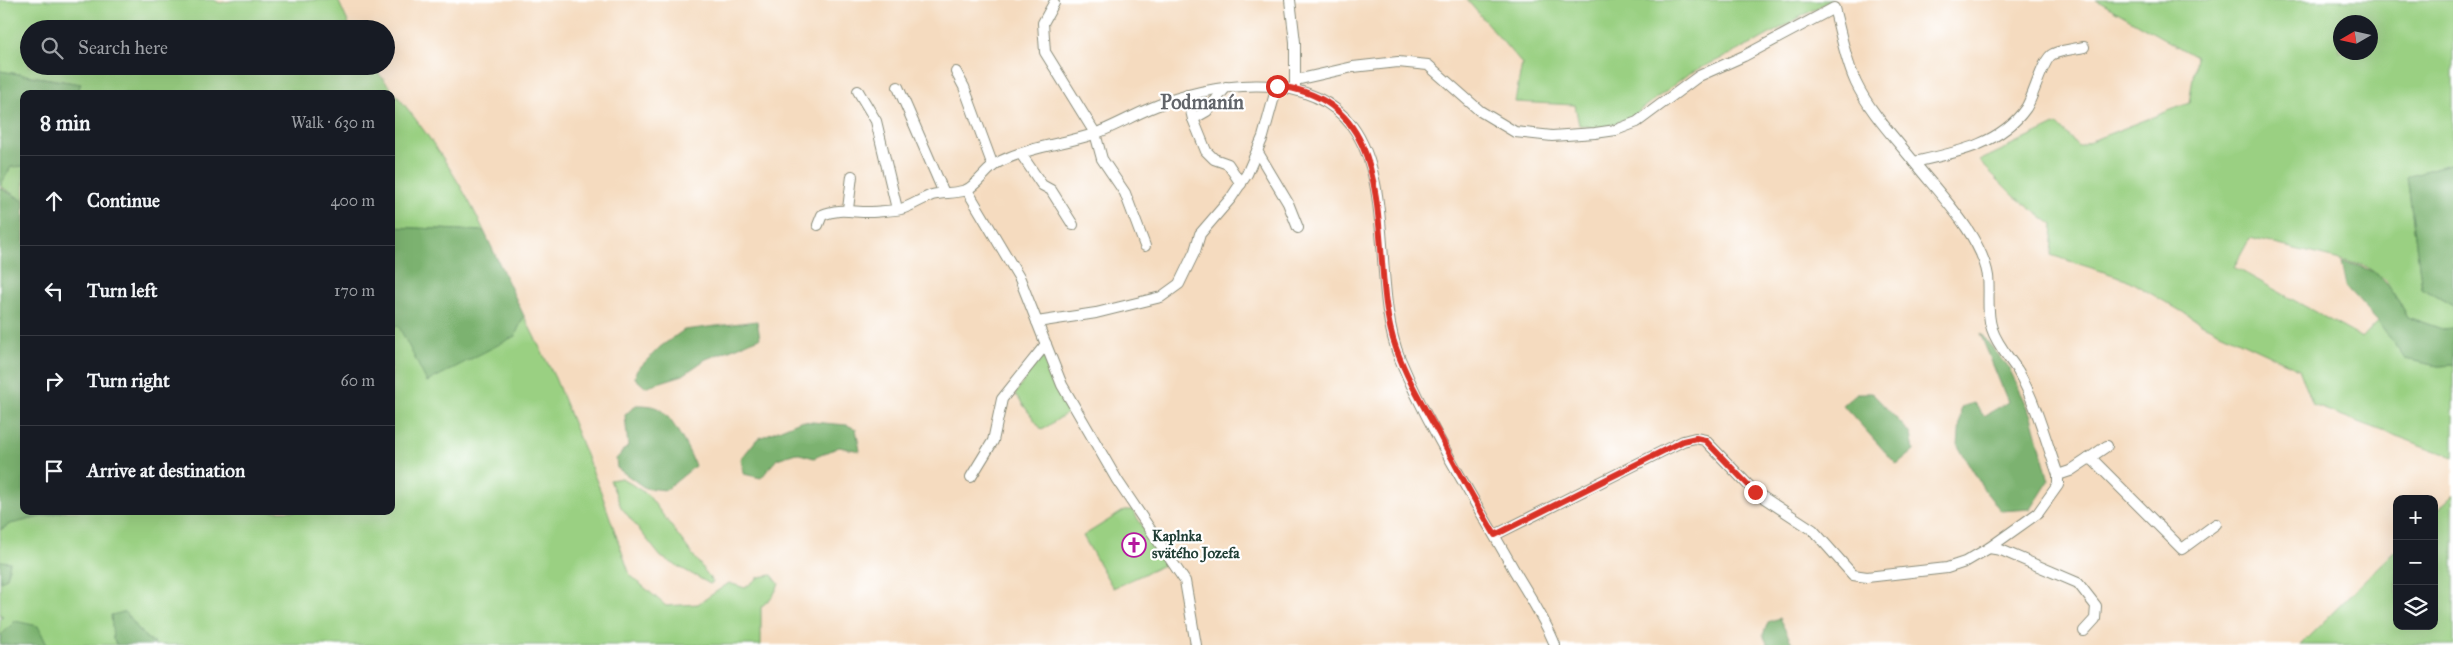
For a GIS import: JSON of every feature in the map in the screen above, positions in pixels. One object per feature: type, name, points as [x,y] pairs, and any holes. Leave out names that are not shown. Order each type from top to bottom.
[{"type":"street","points":[[1290,0],[1295,42],[1295,85]]},
{"type":"street","points":[[1054,2],[1043,23],[1045,52],[1096,133],[1102,159],[1125,193],[1145,246]]},
{"type":"street","points":[[818,225],[822,215],[848,209],[868,212],[897,209],[933,195],[967,190],[998,162],[1096,133],[1187,95],[1226,87],[1295,85],[1353,67],[1398,62],[1428,65],[1480,111],[1515,132],[1552,136],[1616,130],[1637,122],[1699,76],[1744,56],[1834,8],[1848,63],[1856,83],[1868,103],[1975,240],[1988,276],[1988,312],[1992,330],[1998,344],[2018,372],[2028,393],[2058,475],[2058,485],[2038,513],[1989,548],[1965,562],[1947,568],[1867,577],[1853,575],[1813,530],[1755,492],[1705,440],[1696,438],[1683,441],[1495,535]]},
{"type":"street","points":[[1914,162],[1967,150],[1989,140],[2026,108],[2041,78],[2044,63],[2052,54],[2084,47]]},
{"type":"street","points":[[956,72],[964,87],[994,166]]},
{"type":"street","points":[[1295,85],[1339,112],[1359,137],[1374,182],[1387,308],[1395,346],[1429,416],[1495,535],[1552,644]]},
{"type":"street","points":[[1037,322],[1096,313],[1161,297],[1179,284],[1195,252],[1200,234],[1241,184],[1257,151],[1277,86]]},
{"type":"street","points":[[898,87],[944,193]]},
{"type":"street","points":[[1193,119],[1207,111],[1226,87]]},
{"type":"street","points":[[858,91],[876,121],[897,209]]},
{"type":"street","points":[[1187,95],[1193,119],[1206,151],[1214,159],[1228,164],[1241,184]]},
{"type":"street","points":[[1257,151],[1288,203],[1298,228]]},
{"type":"street","points":[[1021,154],[1042,185],[1051,190],[1073,225]]},
{"type":"street","points":[[848,209],[852,176]]},
{"type":"street","points":[[967,190],[1020,279],[1062,385],[1117,480],[1185,581],[1196,645]]},
{"type":"street","points":[[971,476],[993,440],[1002,398],[1046,344]]},
{"type":"street","points":[[2058,475],[2070,471],[2108,446]]},
{"type":"street","points":[[2088,459],[2099,464],[2182,549],[2216,524]]},
{"type":"street","points":[[1989,548],[2001,550],[2078,583],[2096,606],[2095,620],[2084,631]]},
{"type":"green space","points":[[0,0],[214,0],[220,3],[236,0],[338,0],[347,20],[20,20],[20,74],[0,71]]},
{"type":"green space","points":[[1467,0],[1831,0],[1750,45],[1688,74],[1632,117],[1600,129],[1579,125],[1575,105],[1515,102],[1522,64]]},
{"type":"green space","points":[[2096,0],[2453,0],[2453,163],[2407,176],[2422,288],[2453,306],[2453,328],[2442,329],[2407,317],[2386,280],[2365,266],[2250,238],[2234,267],[2362,338],[2378,321],[2405,359],[2439,366],[2453,365],[2453,457],[2313,405],[2299,369],[2203,324],[2126,279],[2051,255],[2053,225],[2014,196],[1979,161],[2057,124],[2078,146],[2189,103],[2196,57]]},
{"type":"green space","points":[[0,71],[81,84],[78,90],[20,90],[20,166],[11,167],[0,186]]},
{"type":"green space","points":[[25,75],[380,75],[392,90],[78,90],[80,84]]},
{"type":"green space","points":[[395,93],[448,166],[484,231],[395,227]]},
{"type":"green space","points":[[2453,163],[2453,306],[2422,288],[2407,176]]},
{"type":"green space","points":[[20,166],[20,198],[0,186],[11,167]]},
{"type":"green space","points":[[0,188],[20,199],[20,515],[49,515],[10,524],[0,530]]},
{"type":"green space","points":[[395,227],[484,231],[524,316],[515,336],[427,382],[398,325],[395,326]]},
{"type":"green space","points":[[2341,262],[2375,273],[2394,294],[2407,317],[2442,329],[2453,328],[2453,365],[2439,366],[2405,359],[2378,321],[2346,286]]},
{"type":"green space","points":[[524,316],[555,378],[601,492],[630,575],[666,606],[698,604],[729,583],[745,588],[759,577],[772,575],[779,584],[773,596],[761,607],[761,645],[156,645],[144,636],[125,612],[113,639],[117,645],[47,645],[37,626],[1,635],[0,642],[0,617],[3,616],[0,615],[0,581],[7,578],[10,562],[0,561],[0,530],[10,524],[49,515],[395,515],[395,326],[514,336]]},
{"type":"green space","points":[[757,321],[760,338],[706,359],[683,375],[645,387],[635,378],[636,371],[660,347],[684,330]]},
{"type":"green space","points":[[1980,333],[2008,366],[2032,416],[2049,481],[2031,509],[2001,511],[1985,491],[1958,446],[1961,407],[1974,403],[1984,416],[2008,402]]},
{"type":"green space","points":[[1045,357],[1054,381],[1070,411],[1042,430],[1015,394],[1038,359]]},
{"type":"green space","points":[[1857,393],[1872,393],[1911,434],[1914,451],[1897,465],[1843,405]]},
{"type":"green space","points":[[636,405],[654,407],[667,416],[690,453],[695,466],[666,490],[645,488],[617,468],[616,459],[628,446],[625,415]]},
{"type":"green space","points":[[800,421],[847,425],[856,429],[860,451],[839,447],[814,458],[796,453],[777,459],[761,478],[744,474],[741,459],[757,439]]},
{"type":"green space","points":[[622,478],[648,495],[713,582],[710,584],[661,557],[621,507],[610,480]]},
{"type":"green space","points":[[2453,494],[2453,645],[2300,645],[2393,553],[2393,630],[2438,630],[2438,508]]},
{"type":"green space","points":[[1125,510],[1132,510],[1162,556],[1164,565],[1113,588],[1083,536]]},
{"type":"green space","points":[[0,561],[10,562],[7,578],[0,581]]},
{"type":"green space","points":[[125,612],[144,636],[156,645],[117,645],[113,639],[111,615]]},
{"type":"green space","points":[[1779,618],[1793,645],[1768,645],[1763,635],[1768,622]]},
{"type":"green space","points":[[15,621],[38,626],[47,645],[0,645],[1,635]]},
{"type":"place","name":"Kaplnka svätého Jozefa","points":[[1134,545]]},
{"type":"district","name":"Podmanín","points":[[1202,102]]},
{"type":"route","points":[[1277,86],[1302,91],[1330,106],[1348,121],[1359,137],[1366,152],[1374,182],[1387,308],[1395,346],[1401,362],[1429,416],[1495,535],[1683,441],[1696,438],[1705,440],[1755,492]]}]
